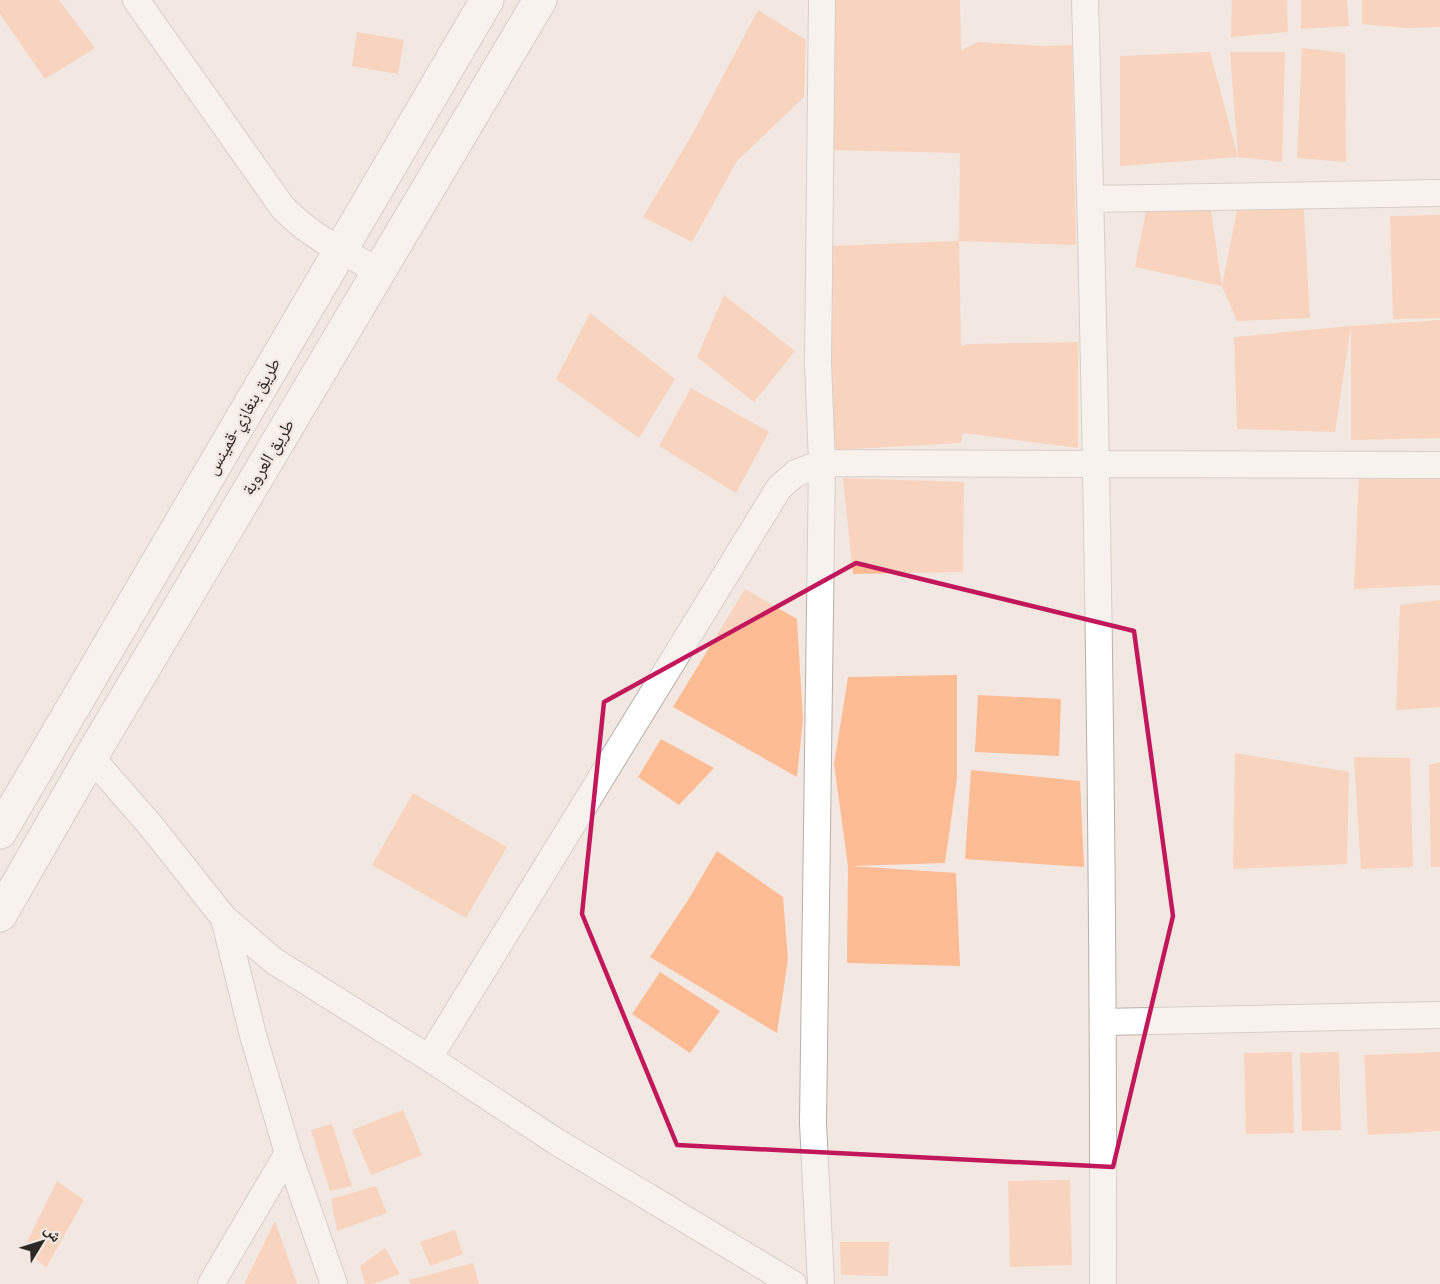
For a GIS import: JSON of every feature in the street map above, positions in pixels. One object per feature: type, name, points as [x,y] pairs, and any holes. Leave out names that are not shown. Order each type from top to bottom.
[{"type":"main road","name":"طريق بنغازي-قمينس","points":[[0,832],[487,0]]},
{"type":"main road","name":"طريق العروبة","points":[[0,915],[378,270],[540,0]]},
{"type":"street","points":[[136,0],[283,208],[302,227],[340,251],[378,270]]},
{"type":"street","points":[[821,1284],[813,1123],[822,463],[818,363],[822,0]]},
{"type":"street","points":[[1085,0],[1095,464],[1103,1022],[1103,1284]]},
{"type":"street","points":[[1090,199],[1440,193]]},
{"type":"street","points":[[429,1058],[779,488],[796,473],[822,463],[1440,465]]},
{"type":"street","points":[[91,757],[151,826],[224,918],[274,961],[557,1142],[793,1284]]},
{"type":"street","points":[[224,918],[253,1035],[288,1153],[334,1284]]},
{"type":"street","points":[[1103,1022],[1440,1015]]},
{"type":"street","points":[[211,1284],[288,1153]]},
{"type":"highlighted area","points":[[856,563],[1134,631],[1173,916],[1113,1167],[677,1145],[582,914],[604,702]]},
{"type":"building","points":[[0,0],[59,0],[95,48],[45,79],[0,14]]},
{"type":"building","points":[[833,0],[960,0],[961,50],[978,42],[1043,46],[1072,45],[1076,245],[959,241],[960,153],[828,150]]},
{"type":"building","points":[[1232,0],[1287,0],[1288,32],[1231,37]]},
{"type":"building","points":[[1301,0],[1347,0],[1349,26],[1301,29]]},
{"type":"building","points":[[1362,0],[1440,0],[1440,27],[1405,28],[1362,24]]},
{"type":"building","points":[[758,10],[806,40],[804,97],[737,161],[692,242],[643,217],[693,133]]},
{"type":"building","points":[[357,32],[404,40],[398,74],[352,66]]},
{"type":"building","points":[[1302,48],[1345,53],[1346,162],[1297,158]]},
{"type":"building","points":[[1210,52],[1238,157],[1120,166],[1120,56]]},
{"type":"building","points":[[1230,52],[1285,52],[1282,162],[1238,157]]},
{"type":"building","points":[[1303,195],[1310,318],[1237,321],[1222,286],[1237,210]]},
{"type":"building","points":[[1146,211],[1211,211],[1222,286],[1135,267]]},
{"type":"building","points":[[1440,215],[1440,318],[1393,319],[1390,216]]},
{"type":"building","points":[[959,241],[961,346],[1078,342],[1078,448],[963,433],[961,443],[834,450],[828,246]]},
{"type":"building","points":[[724,295],[795,351],[754,402],[697,357]]},
{"type":"building","points":[[590,313],[675,379],[639,438],[556,379]]},
{"type":"building","points":[[1440,320],[1440,438],[1351,440],[1351,326]]},
{"type":"building","points":[[1351,326],[1335,432],[1237,429],[1234,337]]},
{"type":"building","points":[[691,388],[769,432],[736,493],[659,446]]},
{"type":"building","points":[[843,478],[964,482],[963,572],[853,574]]},
{"type":"building","points":[[1359,479],[1440,479],[1440,585],[1354,589]]},
{"type":"building","points":[[745,589],[797,619],[803,719],[797,777],[673,707]]},
{"type":"building","points":[[1440,600],[1440,707],[1396,710],[1400,605]]},
{"type":"building","points":[[957,675],[957,778],[945,863],[851,866],[956,873],[960,966],[847,963],[848,866],[834,764],[848,677]]},
{"type":"building","points":[[978,695],[1061,699],[1059,756],[975,752]]},
{"type":"building","points":[[661,739],[714,768],[679,805],[638,777]]},
{"type":"building","points":[[1235,753],[1349,772],[1347,864],[1233,869]]},
{"type":"building","points":[[1354,757],[1410,758],[1413,867],[1361,869]]},
{"type":"building","points":[[1440,762],[1440,867],[1431,867],[1429,765]]},
{"type":"building","points":[[971,770],[1080,781],[1084,867],[965,859]]},
{"type":"building","points":[[413,793],[507,847],[466,918],[372,865]]},
{"type":"building","points":[[717,851],[783,897],[788,959],[777,1033],[650,957]]},
{"type":"building","points":[[660,972],[720,1011],[690,1053],[632,1014]]},
{"type":"building","points":[[1292,1052],[1294,1133],[1246,1134],[1244,1053]]},
{"type":"building","points":[[1339,1052],[1341,1130],[1302,1131],[1300,1053]]},
{"type":"building","points":[[1440,1052],[1440,1131],[1368,1135],[1364,1055]]},
{"type":"building","points":[[403,1110],[422,1155],[371,1175],[352,1130]]},
{"type":"building","points":[[332,1124],[352,1186],[330,1191],[311,1130]]},
{"type":"building","points":[[1070,1180],[1072,1265],[1010,1267],[1008,1181]]},
{"type":"building","points":[[57,1181],[84,1200],[46,1268],[24,1248]]},
{"type":"building","points":[[376,1186],[387,1213],[337,1231],[331,1199]]},
{"type":"building","points":[[275,1221],[297,1284],[244,1284]]},
{"type":"building","points":[[455,1230],[463,1254],[430,1266],[420,1242]]},
{"type":"building","points":[[840,1242],[889,1242],[888,1276],[841,1275]]},
{"type":"building","points":[[385,1248],[400,1274],[373,1284],[365,1284],[360,1266]]},
{"type":"building","points":[[473,1263],[479,1284],[411,1284],[409,1280]]}]
